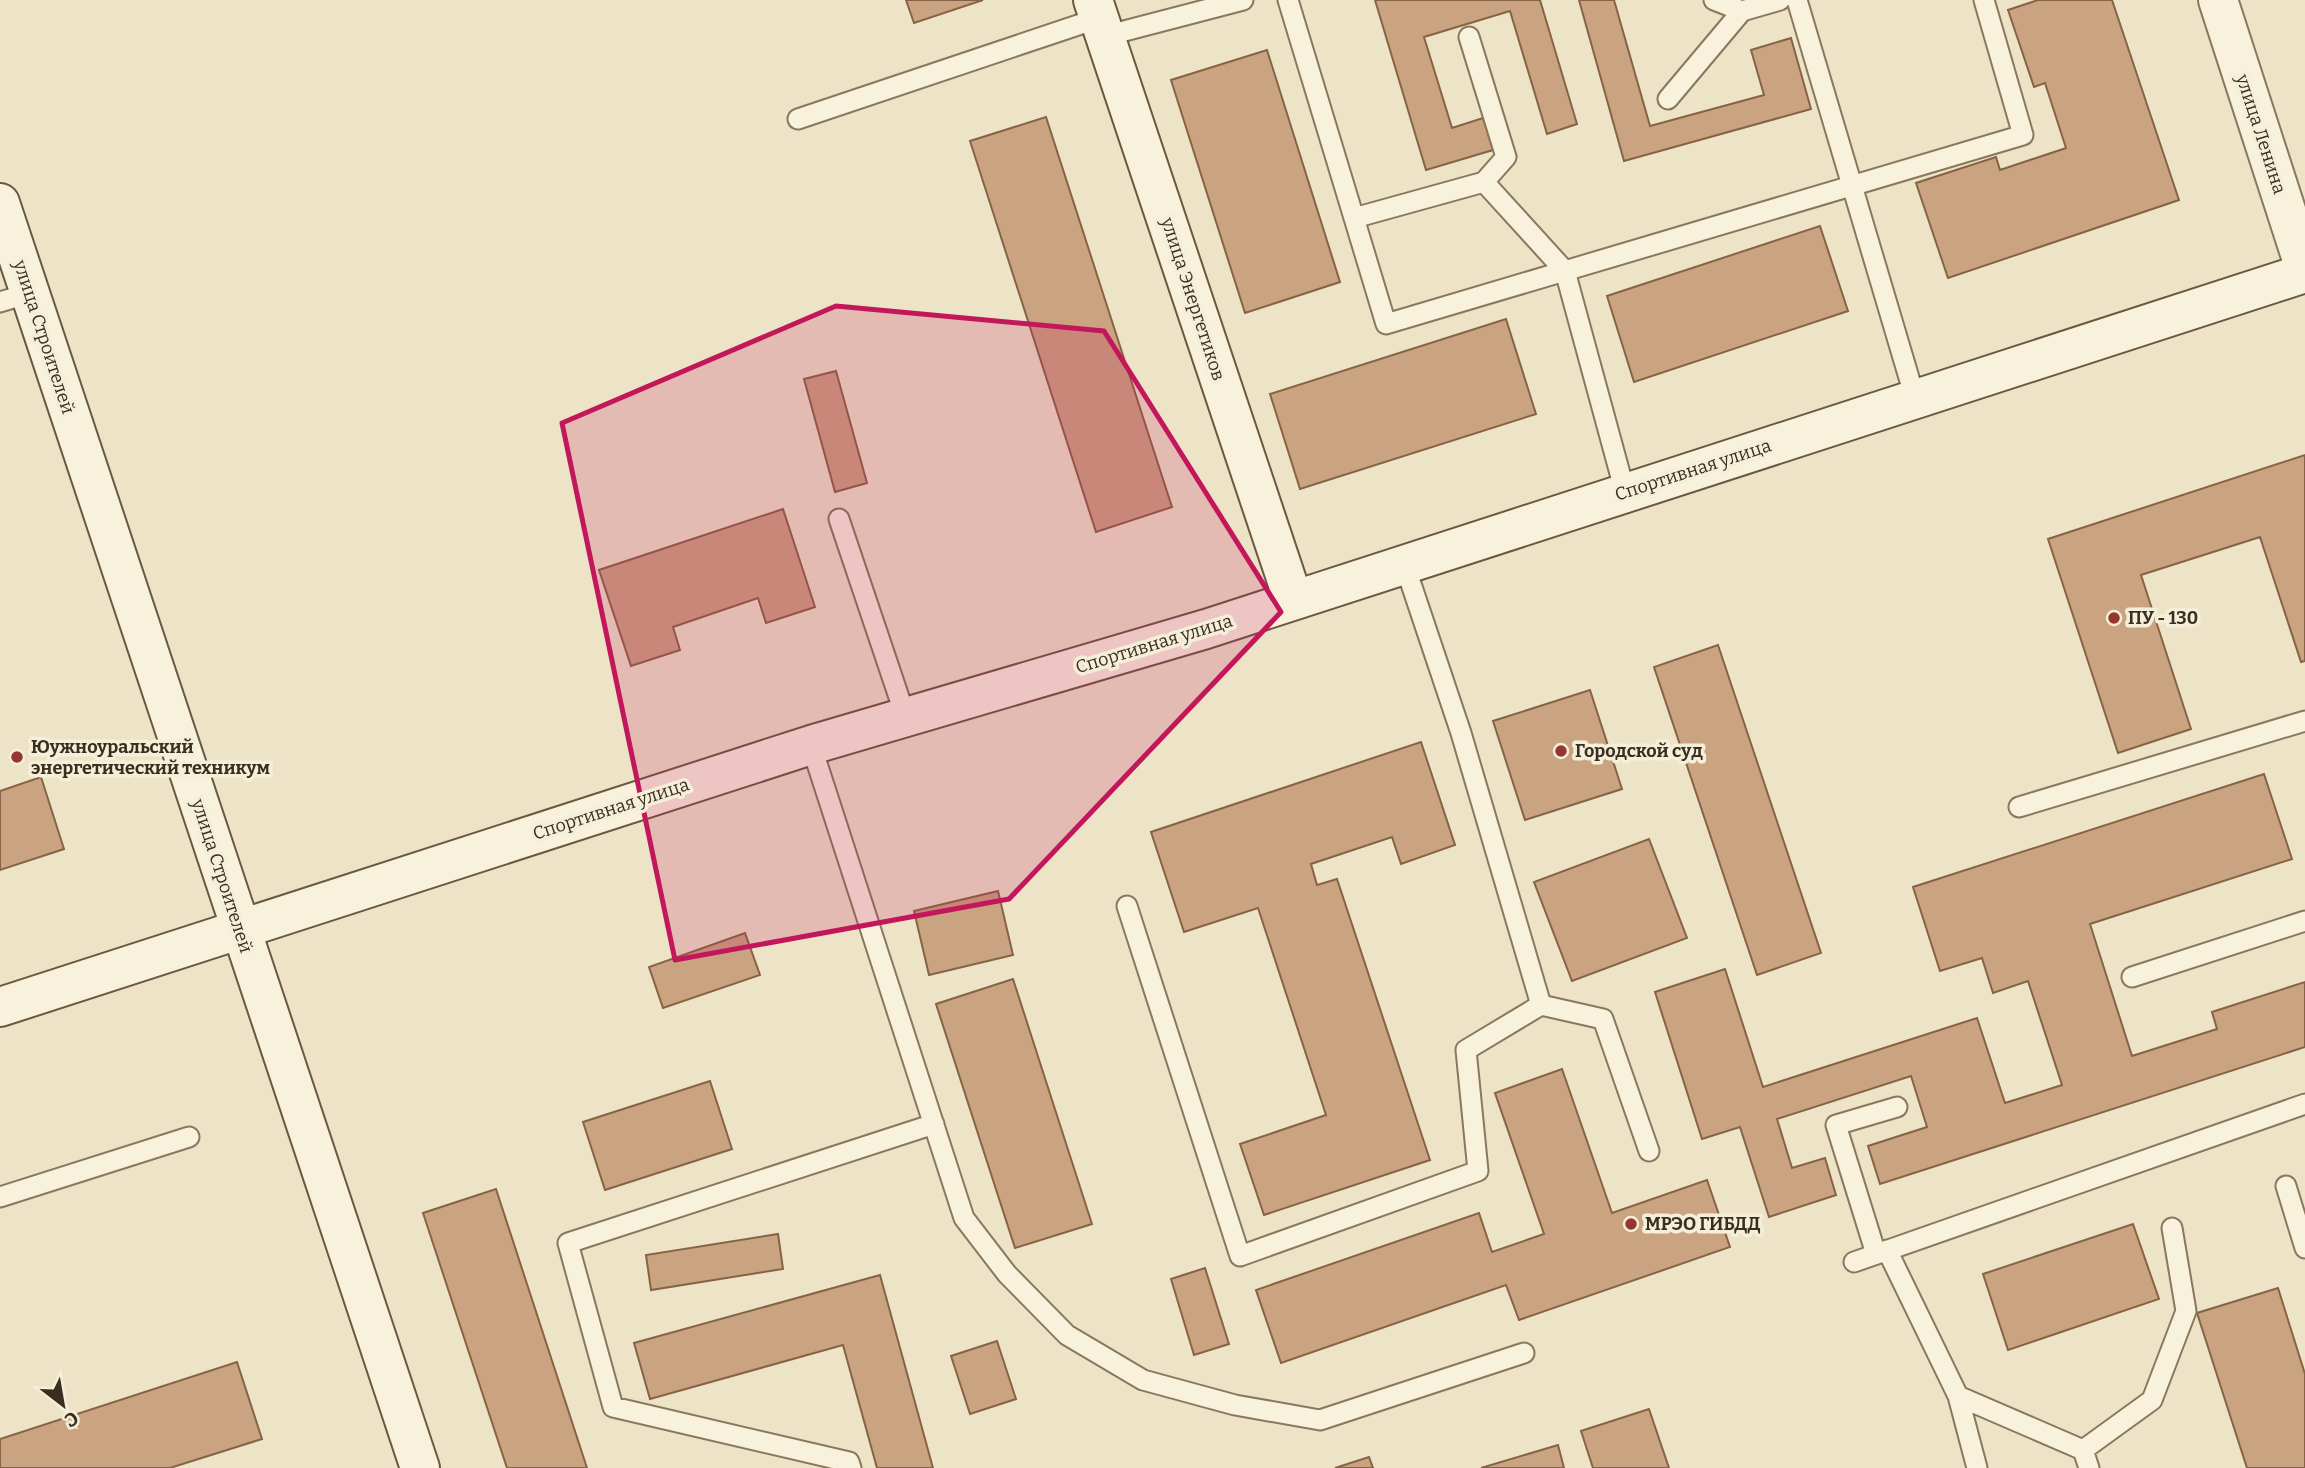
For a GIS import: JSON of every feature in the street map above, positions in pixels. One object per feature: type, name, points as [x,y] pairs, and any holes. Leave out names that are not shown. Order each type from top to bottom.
[{"type":"street","name":"улица Ленина","points":[[2218,0],[2305,271]]},
{"type":"street","name":"улица Энергетиков","points":[[1099,18],[1293,599]]},
{"type":"street","name":"улица Строителей","points":[[0,203],[15,297],[239,929],[420,1468]]},
{"type":"street","name":"Спортивная улица","points":[[0,1007],[811,745],[1206,629],[2305,271]]},
{"type":"lane","points":[[798,120],[1099,18],[1242,0]]},
{"type":"lane","points":[[1288,0],[1386,324],[2023,135],[1984,0]]},
{"type":"lane","points":[[1714,0],[1742,11]]},
{"type":"lane","points":[[1668,99],[1742,11],[1780,0]]},
{"type":"lane","points":[[1797,0],[1915,398]]},
{"type":"lane","points":[[1354,218],[1484,182],[1506,157],[1469,37]]},
{"type":"lane","points":[[1484,182],[1565,271],[1625,492]]},
{"type":"lane","points":[[839,519],[906,718]]},
{"type":"lane","points":[[1404,564],[1461,733],[1541,1005]]},
{"type":"lane","points":[[2018,807],[2305,720]]},
{"type":"lane","points":[[811,745],[964,1218],[1007,1274],[1067,1335],[1143,1380],[1235,1405],[1320,1420],[1524,1353]]},
{"type":"lane","points":[[1128,906],[1240,1256],[1478,1171],[1466,1049],[1541,1005],[1603,1019],[1649,1151]]},
{"type":"lane","points":[[2132,977],[2305,921]]},
{"type":"lane","points":[[1854,1262],[2305,1104]]},
{"type":"lane","points":[[1897,1107],[1836,1125],[1881,1252],[1958,1396],[1977,1468]]},
{"type":"lane","points":[[851,1468],[849,1462],[613,1407],[568,1243],[934,1124]]},
{"type":"lane","points":[[0,1197],[189,1137]]},
{"type":"lane","points":[[2286,1186],[2305,1248]]},
{"type":"lane","points":[[1958,1396],[2086,1459],[2152,1400],[2186,1311],[2172,1228]]},
{"type":"highlighted area","points":[[836,306],[1104,331],[1281,612],[1009,899],[675,960],[562,423]]},
{"type":"building","points":[[906,0],[983,0],[914,23]]},
{"type":"building","points":[[1375,0],[1540,0],[1577,124],[1547,134],[1510,11],[1424,37],[1452,128],[1483,118],[1493,150],[1426,170]]},
{"type":"building","points":[[1579,0],[1614,0],[1650,126],[1764,95],[1751,50],[1791,38],[1811,109],[1624,161]]},
{"type":"building","points":[[2038,0],[2112,0],[2179,200],[1948,278],[1916,183],[1996,157],[2000,170],[2066,148],[2045,83],[2034,87],[2008,10]]},
{"type":"building","points":[[1267,50],[1340,282],[1245,313],[1171,80]]},
{"type":"building","points":[[1046,117],[1172,507],[1096,532],[970,141]]},
{"type":"building","points":[[1820,226],[1848,311],[1634,382],[1607,296]]},
{"type":"building","points":[[1506,319],[1536,414],[1300,489],[1270,394]]},
{"type":"building","points":[[836,371],[867,483],[835,492],[804,379]]},
{"type":"building","name":"ПУ - 130","points":[[2305,455],[2305,661],[2301,662],[2260,537],[2141,575],[2191,729],[2118,753],[2048,539]]},
{"type":"building","points":[[783,509],[815,607],[766,623],[758,598],[673,627],[680,650],[631,666],[599,570]]},
{"type":"building","points":[[1718,645],[1821,953],[1757,975],[1654,667]]},
{"type":"building","points":[[1590,690],[1622,789],[1525,820],[1493,721]]},
{"type":"building","points":[[1421,742],[1455,845],[1401,864],[1392,837],[1311,864],[1317,885],[1337,879],[1430,1160],[1264,1215],[1240,1144],[1326,1115],[1258,908],[1184,932],[1151,832]]},
{"type":"building","points":[[2264,774],[2292,859],[2090,924],[2132,1056],[2217,1029],[2212,1012],[2305,982],[2305,1047],[1880,1184],[1868,1146],[1927,1127],[1911,1076],[1777,1119],[1792,1168],[1825,1158],[1836,1195],[1769,1217],[1740,1127],[1702,1139],[1655,992],[1725,969],[1763,1087],[1977,1018],[2005,1103],[2062,1085],[2028,981],[1993,993],[1982,958],[1940,971],[1913,887]]},
{"type":"building","points":[[41,777],[64,849],[0,870],[0,791]]},
{"type":"building","points":[[1649,839],[1687,938],[1572,981],[1534,882]]},
{"type":"building","points":[[998,891],[1013,955],[929,975],[914,911]]},
{"type":"building","points":[[745,933],[760,975],[663,1008],[649,967]]},
{"type":"building","points":[[1013,979],[1092,1224],[1015,1248],[936,1004]]},
{"type":"building","name":"МРЭО ГИБДД","points":[[1562,1069],[1612,1213],[1707,1180],[1730,1247],[1519,1320],[1506,1285],[1281,1363],[1256,1290],[1479,1213],[1492,1252],[1544,1234],[1495,1093]]},
{"type":"building","points":[[710,1081],[732,1149],[605,1190],[583,1122]]},
{"type":"building","points":[[496,1189],[587,1468],[507,1468],[423,1213]]},
{"type":"building","points":[[2133,1224],[2159,1299],[2008,1350],[1983,1274]]},
{"type":"building","points":[[778,1234],[783,1269],[651,1290],[646,1255]]},
{"type":"building","points":[[1205,1268],[1229,1344],[1194,1355],[1171,1279]]},
{"type":"building","points":[[880,1275],[933,1468],[877,1468],[843,1345],[650,1399],[634,1343]]},
{"type":"building","points":[[2278,1288],[2305,1374],[2305,1468],[2247,1468],[2197,1313]]},
{"type":"building","points":[[997,1341],[1016,1399],[970,1414],[951,1356]]},
{"type":"building","points":[[237,1362],[262,1439],[170,1468],[0,1468],[0,1439]]},
{"type":"building","points":[[1649,1409],[1669,1468],[1593,1468],[1581,1431]]},
{"type":"building","points":[[1558,1445],[1564,1468],[1481,1468]]},
{"type":"building","points":[[1369,1457],[1373,1468],[1335,1468]]},
{"type":"place","name":"ПУ - 130","points":[[2114,618]]},
{"type":"place","name":"Городской суд","points":[[1561,751]]},
{"type":"place","name":"Юужноуральский энергетический техникум","points":[[17,757]]},
{"type":"place","name":"МРЭО ГИБДД","points":[[1631,1224]]}]
